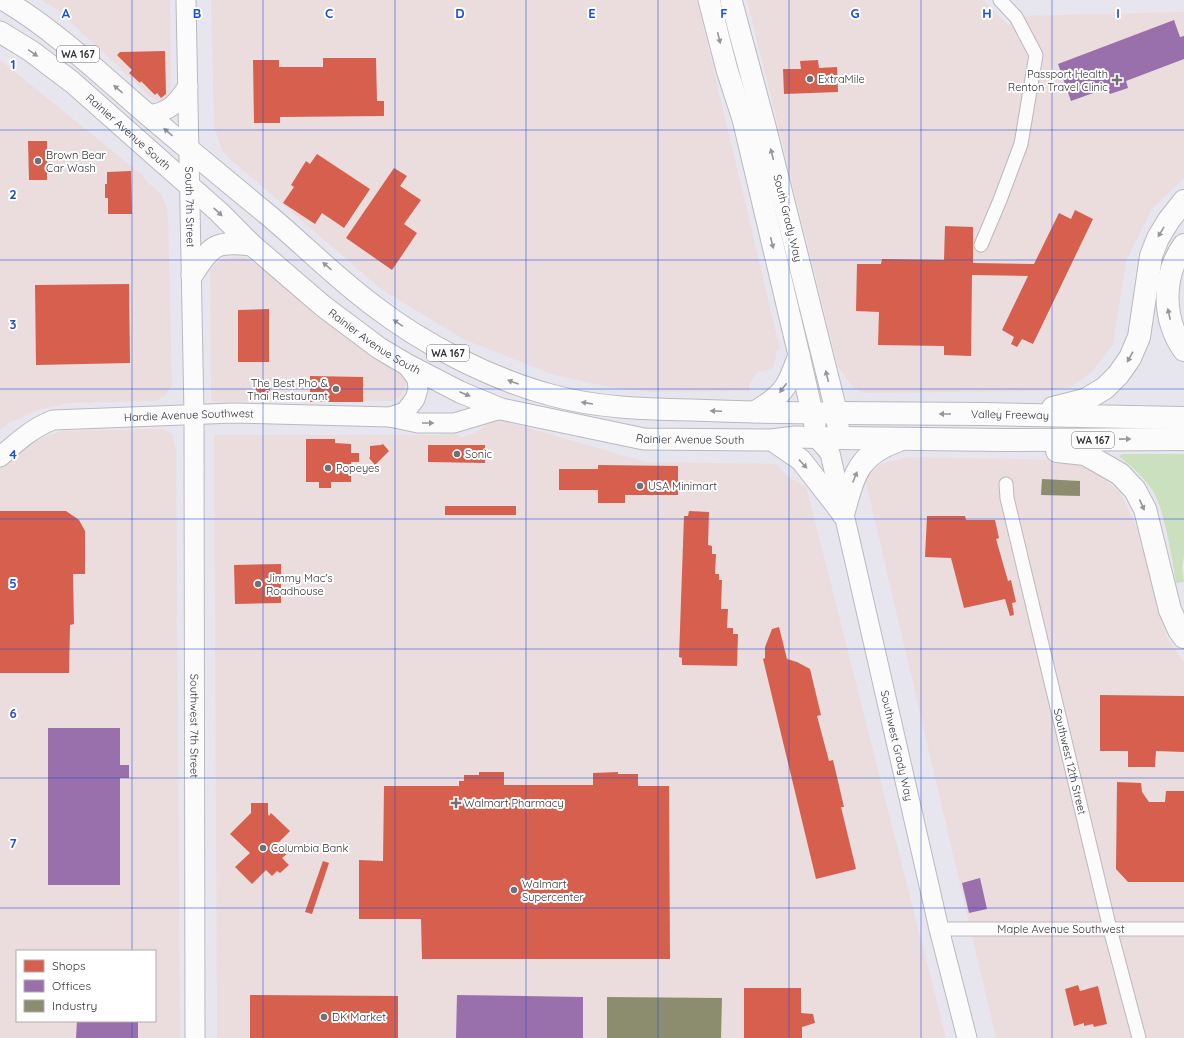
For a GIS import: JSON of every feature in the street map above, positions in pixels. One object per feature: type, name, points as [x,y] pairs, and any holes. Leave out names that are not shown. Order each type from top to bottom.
[{"type":"highway","points":[[1031,416],[1086,400],[1105,388],[1118,375],[1130,358],[1139,337],[1151,256],[1158,238],[1169,220],[1184,201]]},
{"type":"highway","points":[[1184,245],[1178,253],[1171,268],[1167,307],[1173,330],[1184,350]]},
{"type":"highway","name":"Valley Freeway","points":[[836,413],[1184,418]]},
{"type":"highway","points":[[843,514],[859,466],[871,454],[883,446],[902,439],[1002,440],[1035,451],[1063,451],[1086,454],[1120,474],[1136,490],[1145,509],[1170,610],[1179,630],[1184,637]]},
{"type":"highway","name":"WA 167","points":[[835,446],[902,439]]},
{"type":"highway","name":"WA 167","points":[[1002,440],[1184,439]]},
{"type":"main road","name":"WA 167","points":[[4,0],[29,15],[70,47],[189,150],[268,214],[374,306],[414,333],[446,352],[476,367],[550,395],[584,403],[626,408],[836,413]]},
{"type":"main road","name":"South Grady Way","points":[[709,0],[727,70],[743,119],[813,413],[817,438]]},
{"type":"main road","name":"South Grady Way","points":[[731,0],[766,130],[836,413],[835,446]]},
{"type":"main road","points":[[736,21],[737,0]]},
{"type":"main road","name":"Rainier Avenue South","points":[[0,32],[31,51],[64,76],[189,185],[252,245],[323,306],[379,348],[460,392],[500,409],[644,439],[772,440],[795,437],[817,438],[835,446]]},
{"type":"main road","points":[[192,275],[211,249],[222,244],[231,243],[252,245]]},
{"type":"main road","points":[[755,412],[776,397],[784,388],[790,378],[799,355]]},
{"type":"main road","points":[[772,440],[801,460],[843,514]]},
{"type":"street","name":"South 7th Street","points":[[186,0],[194,414]]},
{"type":"street","points":[[981,245],[1021,144],[1036,55],[1016,17],[1000,0]]},
{"type":"street","points":[[148,115],[166,110],[177,103],[188,86]]},
{"type":"street","name":"Hardie Avenue Southwest","points":[[390,417],[405,412],[415,399],[418,389],[417,379],[406,364]]},
{"type":"street","name":"Hardie Avenue Southwest","points":[[0,457],[28,432],[40,425],[54,420],[234,413],[390,417],[418,423],[454,423],[500,409]]},
{"type":"street","name":"Southwest 7th Street","points":[[194,414],[195,1038]]},
{"type":"street","name":"Southwest Grady Way","points":[[835,446],[843,514],[939,928],[967,1038]]},
{"type":"street","name":"Southwest 12th Street","points":[[1006,484],[1009,506],[1110,929],[1139,1038]]},
{"type":"street","name":"Maple Avenue Southwest","points":[[939,928],[1184,929]]},
{"type":"shaded area","points":[[41,0],[170,0],[171,82],[169,96],[164,100],[159,101],[152,98],[58,10]]},
{"type":"shaded area","points":[[211,0],[697,0],[780,349],[777,350],[774,365],[771,369],[758,372],[749,384],[749,391],[649,392],[609,387],[554,375],[463,339],[381,289],[228,157],[222,150],[214,127]]},
{"type":"shaded area","points":[[747,0],[983,0],[1008,25],[1020,16],[1184,12],[1184,178],[1152,209],[1126,261],[1113,345],[1091,373],[1070,387],[1048,391],[863,393],[853,387],[838,367]]},
{"type":"shaded area","points":[[0,60],[142,175],[148,183],[161,194],[167,208],[168,215],[172,386],[165,395],[156,401],[68,403],[38,410],[9,423],[0,430]]},
{"type":"shaded area","points":[[244,257],[270,274],[404,374],[406,385],[401,396],[393,401],[213,402],[211,397],[210,270],[219,260]]},
{"type":"shaded area","points":[[493,418],[646,462],[777,464],[789,478],[806,486],[946,1038],[217,1038],[214,435],[438,435],[458,433],[460,438],[477,432]]},
{"type":"shaded area","points":[[162,429],[172,434],[176,450],[180,1038],[0,1038],[0,468],[23,448],[37,439],[62,431]]},
{"type":"shaded area","points":[[910,457],[1065,460],[1095,471],[1120,492],[1137,528],[1167,638],[1184,662],[1184,1038],[996,1038],[866,483],[869,475],[878,466],[891,461]]},
{"type":"green space","points":[[1123,454],[1184,454],[1184,556],[1182,567],[1184,582],[1176,583],[1168,536],[1161,511],[1153,491],[1146,481],[1119,456]]},
{"type":"building: Shops","points":[[165,51],[166,94],[161,98],[157,93],[155,95],[141,81],[140,83],[129,73],[132,70],[117,55],[120,52]]},
{"type":"building: Shops","points":[[323,58],[376,58],[377,101],[384,101],[384,116],[280,117],[280,123],[254,123],[253,60],[279,60],[279,67],[323,67]]},
{"type":"building: Shops","points":[[818,60],[819,68],[837,67],[838,92],[784,94],[783,69],[801,69],[800,61]]},
{"type":"building: Shops","name":"Brown Bear Car Wash","points":[[28,141],[47,141],[47,180],[29,180]]},
{"type":"building: Shops","points":[[317,154],[370,189],[344,228],[322,213],[315,224],[283,203],[294,187],[291,185],[306,161],[310,164]]},
{"type":"building: Shops","points":[[394,168],[407,176],[400,186],[421,200],[404,224],[417,233],[392,270],[346,238]]},
{"type":"building: Shops","points":[[131,171],[132,214],[108,214],[108,198],[105,198],[107,172]]},
{"type":"building: Shops","points":[[1075,210],[1093,219],[1033,344],[1022,339],[1017,347],[1011,344],[1014,337],[1002,330],[1028,276],[972,275],[971,356],[944,355],[944,346],[878,345],[879,312],[856,311],[857,264],[881,264],[882,259],[944,260],[945,226],[973,227],[973,263],[1034,264],[1059,213],[1071,219]]},
{"type":"building: Shops","points":[[129,284],[130,363],[36,365],[35,285]]},
{"type":"building: Shops","points":[[269,309],[269,362],[238,362],[238,310]]},
{"type":"building: Shops","name":"The Best Pho & Thai Restaurant","points":[[310,376],[363,377],[363,402],[310,402]]},
{"type":"building: Shops","points":[[256,386],[270,386],[270,399],[256,400]]},
{"type":"building: Shops","name":"Popeyes","points":[[306,439],[335,439],[335,443],[351,444],[351,453],[359,453],[359,462],[351,462],[351,482],[331,482],[331,488],[319,488],[319,482],[306,482]]},
{"type":"building: Shops","points":[[383,444],[389,451],[375,465],[369,458],[370,446]]},
{"type":"building: Shops","name":"Sonic","points":[[428,445],[485,445],[485,463],[428,462]]},
{"type":"building: Shops","points":[[598,465],[678,466],[678,495],[625,495],[625,503],[598,503],[598,490],[559,490],[559,469],[598,469]]},
{"type":"building: Shops","points":[[445,506],[516,506],[516,515],[445,515]]},
{"type":"building: Shops","points":[[0,511],[66,511],[79,520],[85,531],[85,574],[73,574],[74,624],[70,625],[69,673],[0,673]]},
{"type":"building: Shops","points":[[689,511],[709,512],[708,545],[712,546],[712,554],[716,554],[715,574],[719,574],[719,580],[722,580],[721,609],[728,609],[727,628],[733,628],[733,634],[738,634],[737,666],[682,665],[682,658],[679,657],[684,516],[688,516]]},
{"type":"building: Shops","points":[[927,516],[965,516],[966,520],[995,520],[999,538],[996,539],[1008,581],[1011,580],[1016,602],[1012,603],[1014,615],[1010,616],[1005,599],[964,608],[951,558],[925,557]]},
{"type":"building: Shops","name":"Jimmy Mac's Roadhouse","points":[[281,564],[281,603],[235,604],[234,565]]},
{"type":"building: Shops","points":[[779,627],[787,659],[797,662],[810,669],[821,715],[817,716],[829,761],[833,760],[844,807],[841,807],[856,869],[816,879],[763,659],[765,658],[765,647],[772,629]]},
{"type":"building: Shops","points":[[1100,695],[1184,696],[1184,752],[1156,751],[1155,767],[1128,767],[1128,751],[1100,751]]},
{"type":"building: Shops","name":"Walmart Supercenter","points":[[479,772],[504,772],[504,785],[593,785],[593,773],[618,772],[618,774],[638,774],[638,786],[669,786],[670,959],[422,959],[421,919],[359,919],[359,860],[383,861],[384,786],[459,786],[459,781],[464,781],[464,775],[479,775]]},
{"type":"building: Shops","points":[[1117,782],[1141,783],[1142,792],[1149,802],[1165,802],[1166,791],[1184,791],[1184,882],[1128,882],[1116,869]]},
{"type":"building: Shops","name":"Columbia Bank","points":[[251,803],[268,803],[269,816],[271,813],[290,831],[278,843],[288,853],[282,858],[289,865],[280,873],[277,871],[272,876],[266,870],[252,884],[235,867],[250,853],[230,834],[251,813]]},
{"type":"building: Shops","points":[[323,861],[329,863],[312,914],[305,912]]},
{"type":"building: Shops","points":[[1078,985],[1080,991],[1098,986],[1107,1024],[1094,1027],[1093,1024],[1084,1026],[1084,1023],[1074,1026],[1065,989]]},
{"type":"building: Shops","points":[[744,988],[801,988],[801,1013],[813,1014],[815,1023],[802,1027],[802,1038],[744,1038]]},
{"type":"building: Shops","name":"DK Market","points":[[250,995],[398,996],[398,1038],[250,1038]]},
{"type":"building: Offices","points":[[1174,20],[1180,37],[1184,36],[1184,59],[1126,81],[1128,88],[1110,94],[1107,88],[1071,101],[1058,64]]},
{"type":"building: Offices","points":[[48,728],[120,728],[120,765],[129,765],[129,778],[120,778],[120,885],[48,885]]},
{"type":"building: Offices","points":[[980,878],[987,909],[969,913],[962,883]]},
{"type":"building: Offices","points":[[457,995],[583,997],[583,1038],[456,1038]]},
{"type":"building: Offices","points":[[77,1022],[138,1022],[138,1038],[76,1038]]},
{"type":"building: Industry","points":[[1042,479],[1080,481],[1080,496],[1041,495]]},
{"type":"building: Industry","points":[[607,997],[722,998],[721,1038],[607,1038]]},
{"type":"place","name":"ExtraMile","points":[[810,79]]},
{"type":"place","name":"Passport Health Renton Travel Clinic","points":[[1117,80]]},
{"type":"place","name":"Brown Bear Car Wash","points":[[38,161]]},
{"type":"place","name":"The Best Pho & Thai Restaurant","points":[[336,389]]},
{"type":"place","name":"Sonic","points":[[457,454]]},
{"type":"place","name":"Popeyes","points":[[328,468]]},
{"type":"place","name":"USA Minimart","points":[[640,486]]},
{"type":"place","name":"Jimmy Mac's Roadhouse","points":[[258,584]]},
{"type":"place","name":"Walmart Pharmacy","points":[[456,803]]},
{"type":"place","name":"Columbia Bank","points":[[263,848]]},
{"type":"place","name":"Walmart Supercenter","points":[[514,890]]},
{"type":"place","name":"DK Market","points":[[324,1017]]}]
